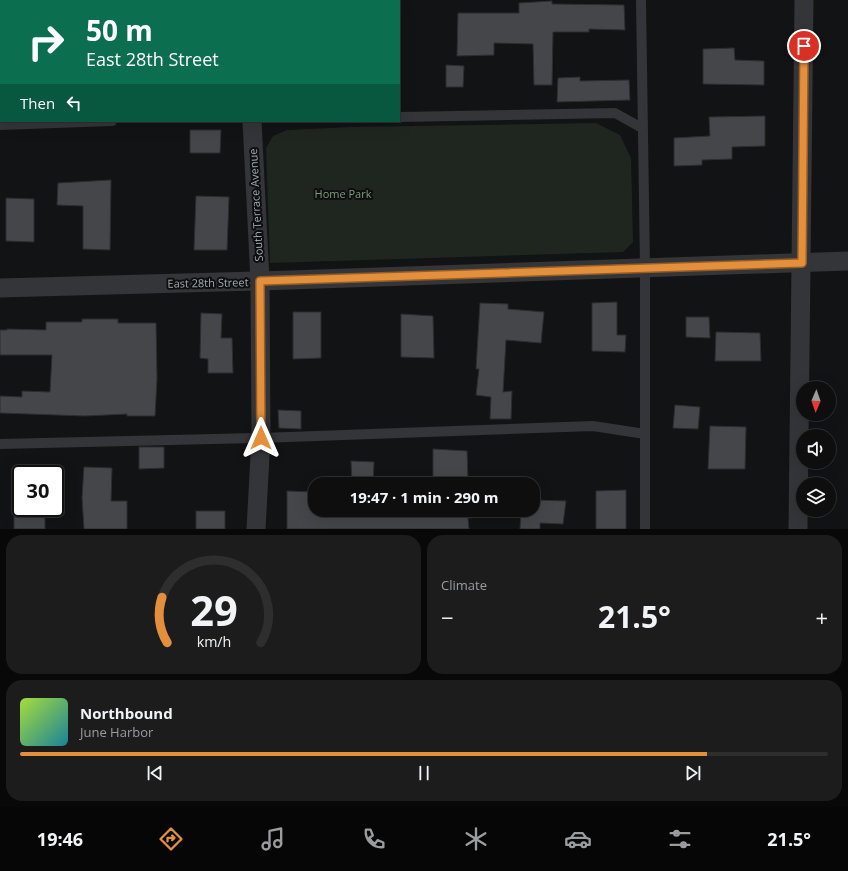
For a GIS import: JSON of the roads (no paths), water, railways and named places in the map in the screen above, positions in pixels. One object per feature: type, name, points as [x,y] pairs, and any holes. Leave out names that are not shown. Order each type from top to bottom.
[{"type":"street","points":[[798,529],[804,0]]},
{"type":"street","name":"South Terrace Avenue","points":[[252,122],[260,281],[261,438],[256,529]]},
{"type":"street","name":"East 28th Street","points":[[0,288],[260,281],[848,261]]},
{"type":"lane","points":[[641,0],[645,529]]},
{"type":"lane","points":[[400,117],[615,113],[642,128]]},
{"type":"lane","points":[[0,125],[84,122]]},
{"type":"lane","points":[[0,444],[261,438],[593,426],[645,434]]},
{"type":"park label","name":"Home Park","points":[[343,194]]}]
